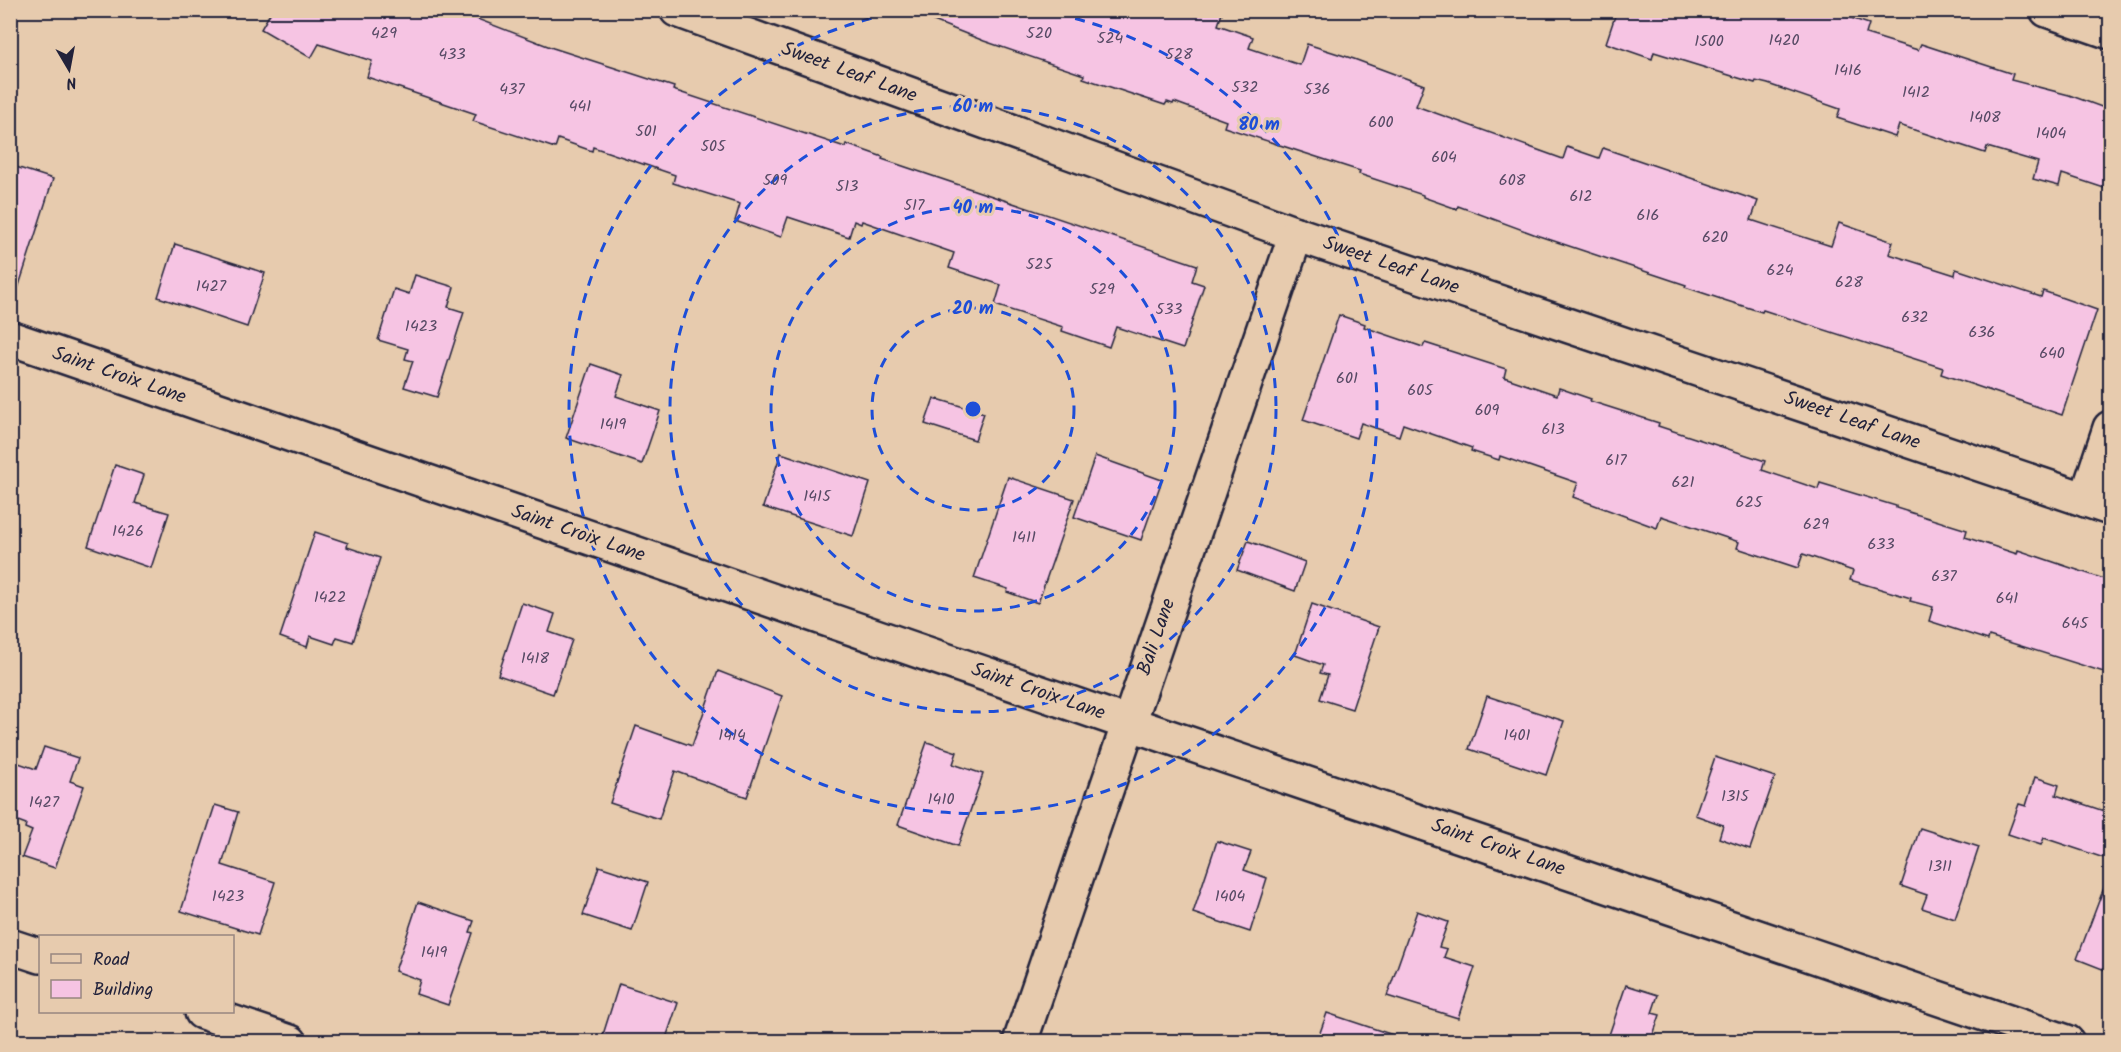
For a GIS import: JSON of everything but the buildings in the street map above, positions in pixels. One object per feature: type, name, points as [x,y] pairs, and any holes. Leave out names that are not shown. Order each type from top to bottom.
[{"type":"street","name":"Sweet Leaf Lane","points":[[676,10],[1296,234],[2098,504]]},
{"type":"street","points":[[2047,10],[2110,32]]},
{"type":"street","name":"Bali Lane","points":[[1020,1041],[1296,234]]},
{"type":"street","name":"Saint Croix Lane","points":[[10,339],[1128,723],[2067,1041]]},
{"type":"street","points":[[2098,504],[2110,428]]},
{"type":"street","points":[[10,946],[39,956]]},
{"type":"street","points":[[208,1013],[290,1041]]}]
